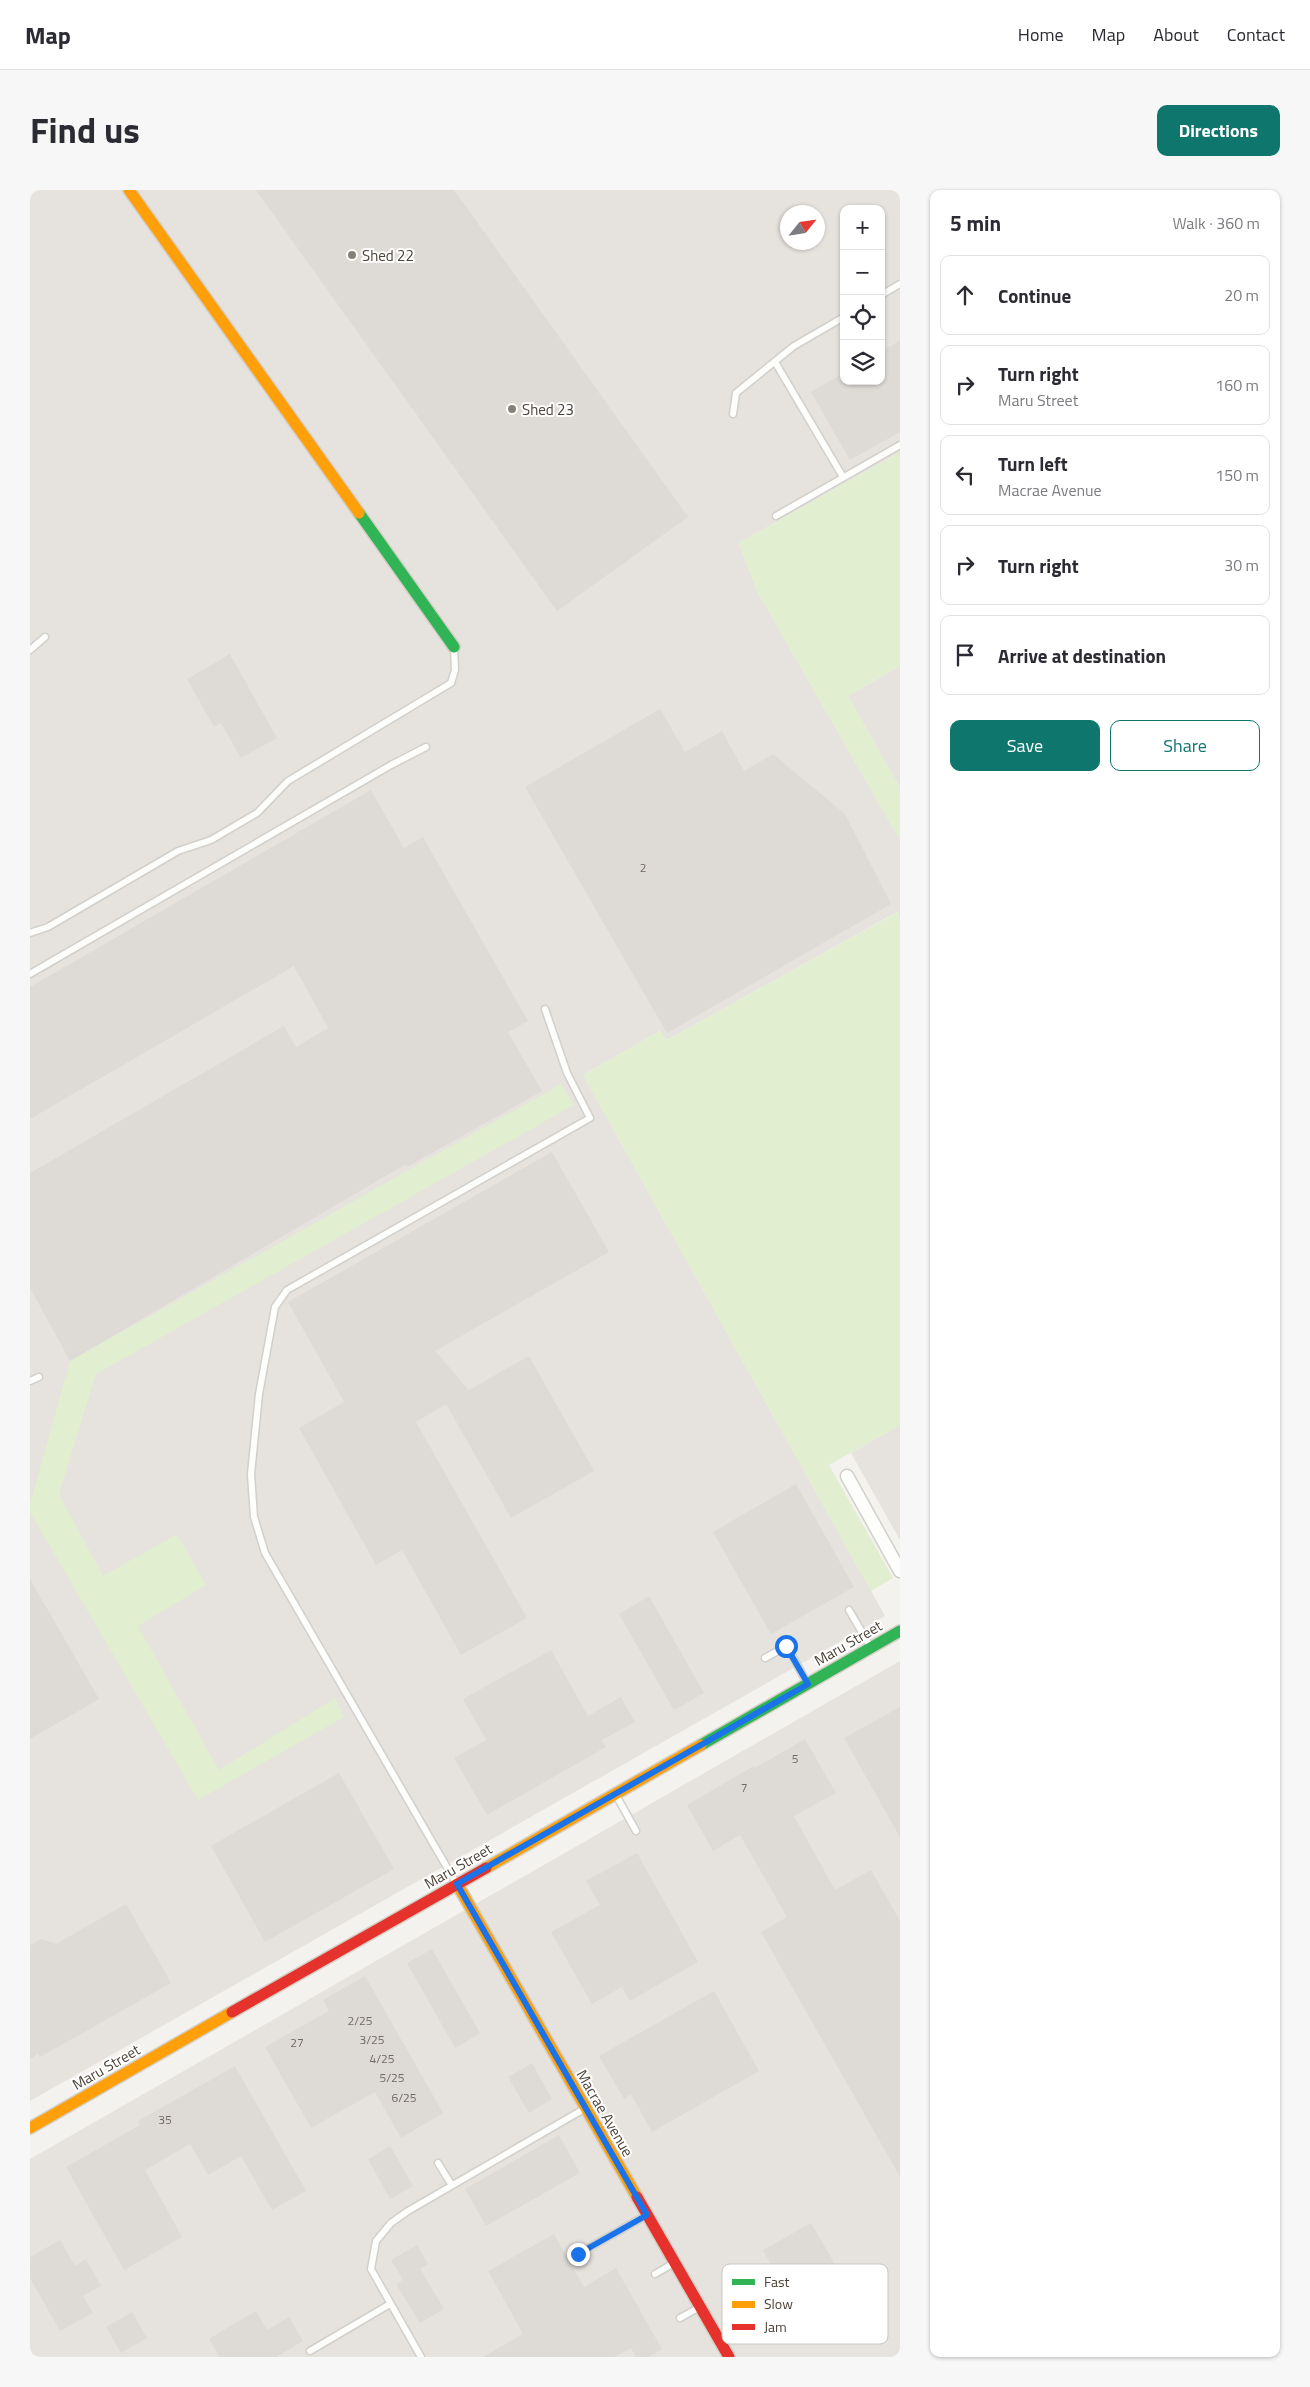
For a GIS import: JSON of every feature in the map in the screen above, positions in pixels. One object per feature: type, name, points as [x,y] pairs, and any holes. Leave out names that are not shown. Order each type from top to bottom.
[{"type":"street","points":[[129,190],[454,647]]},
{"type":"street","points":[[847,1476],[900,1571]]},
{"type":"street","name":"Maru Street","points":[[30,2128],[900,1631]]},
{"type":"street","name":"Macrae Avenue","points":[[457,1884],[585,2109],[701,2306],[728,2357]]},
{"type":"lane","points":[[885,293],[900,284]]},
{"type":"lane","points":[[733,414],[736,393],[794,346],[840,319]]},
{"type":"lane","points":[[775,362],[843,477]]},
{"type":"lane","points":[[776,516],[900,445]]},
{"type":"lane","points":[[30,650],[45,637]]},
{"type":"lane","points":[[30,934],[48,927],[178,851],[212,840],[257,813],[288,781],[451,683],[455,670],[454,647]]},
{"type":"lane","points":[[30,974],[426,746]]},
{"type":"lane","points":[[457,1884],[264,1553],[254,1517],[250,1488],[258,1394],[276,1307],[287,1290],[590,1118],[567,1073],[545,1009]]},
{"type":"lane","points":[[30,1381],[39,1377]]},
{"type":"lane","points":[[850,1610],[871,1648]]},
{"type":"lane","points":[[765,1658],[786,1646],[808,1684]]},
{"type":"lane","points":[[615,1794],[636,1830]]},
{"type":"lane","points":[[421,2357],[371,2269],[376,2241],[391,2223],[451,2184],[585,2109]]},
{"type":"lane","points":[[438,2163],[451,2184]]},
{"type":"lane","points":[[578,2254],[647,2215]]},
{"type":"lane","points":[[655,2274],[675,2263]]},
{"type":"lane","points":[[310,2351],[390,2304]]},
{"type":"lane","points":[[680,2318],[701,2306]]},
{"type":"shaded area","points":[[30,190],[900,190],[900,452],[739,543],[757,591],[900,840],[900,916],[897,912],[667,1040],[660,1031],[583,1075],[885,1616],[30,2101]]},
{"type":"shaded area","points":[[900,666],[900,788],[848,696]]},
{"type":"shaded area","points":[[900,1425],[900,1540],[851,1453]]},
{"type":"shaded area","points":[[900,1661],[900,2357],[30,2357],[30,2159]]},
{"type":"green space","points":[[900,452],[900,666],[848,696],[900,788],[900,840],[757,591],[739,543]]},
{"type":"green space","points":[[898,912],[900,916],[900,1425],[829,1465],[893,1578],[871,1591],[583,1075],[660,1031],[667,1040]]},
{"type":"green space","points":[[561,1084],[574,1105],[96,1374],[59,1494],[103,1576],[177,1534],[206,1585],[138,1626],[219,1770],[335,1698],[344,1717],[198,1800],[30,1512],[30,1504],[70,1361]]},
{"type":"building","name":"Shed 23","points":[[256,190],[454,190],[688,517],[557,611]]},
{"type":"building","points":[[900,341],[900,432],[850,460],[811,392],[840,375],[840,385],[885,385],[885,349]]},
{"type":"building","points":[[230,654],[277,738],[241,758],[221,723],[214,727],[187,679]]},
{"type":"building","points":[[660,709],[685,752],[722,731],[744,771],[773,754],[845,814],[891,904],[667,1033],[525,787]]},
{"type":"building","points":[[371,790],[404,848],[423,837],[528,1021],[508,1032],[542,1091],[407,1167],[406,1164],[70,1361],[30,1288],[30,1173],[284,1026],[296,1047],[328,1028],[294,966],[30,1119],[30,987]]},
{"type":"building","points":[[552,1152],[609,1252],[435,1351],[469,1390],[529,1356],[594,1471],[511,1518],[446,1404],[416,1422],[527,1618],[461,1655],[402,1550],[376,1565],[299,1428],[344,1402],[288,1302]]},
{"type":"building","points":[[796,1484],[854,1587],[771,1634],[713,1532]]},
{"type":"building","points":[[30,1579],[99,1699],[30,1739]]},
{"type":"building","points":[[649,1596],[704,1693],[674,1710],[619,1614]]},
{"type":"building","points":[[551,1650],[588,1716],[621,1697],[635,1722],[602,1740],[606,1747],[487,1815],[454,1758],[486,1740],[463,1699]]},
{"type":"building","points":[[900,1707],[900,1837],[844,1738]]},
{"type":"building","points":[[805,1739],[836,1793],[794,1816],[835,1890],[871,1870],[900,1921],[900,2177],[761,1932],[787,1917],[740,1835],[713,1851],[687,1805]]},
{"type":"building","points":[[339,1773],[394,1869],[265,1942],[211,1846]]},
{"type":"building","points":[[637,1853],[698,1962],[630,2001],[622,1987],[592,2004],[551,1932],[600,1905],[586,1881]]},
{"type":"building","points":[[126,1904],[171,1983],[40,2057],[38,2054],[30,2059],[30,1945],[41,1939],[56,1944]]},
{"type":"building","points":[[432,1949],[480,2033],[455,2048],[407,1963]]},
{"type":"building","points":[[365,1976],[443,2113],[401,2138],[375,2092],[311,2128],[265,2047],[329,2011],[323,2000]]},
{"type":"building","points":[[714,1991],[759,2071],[652,2132],[631,2094],[624,2099],[599,2056]]},
{"type":"building","points":[[532,2063],[552,2099],[529,2113],[508,2077]]},
{"type":"building","points":[[235,2066],[306,2191],[272,2210],[241,2156],[208,2175],[190,2144],[145,2170],[182,2237],[124,2270],[66,2167],[140,2125],[138,2121]]},
{"type":"building","points":[[559,2135],[580,2173],[486,2226],[465,2189]]},
{"type":"building","points":[[390,2146],[413,2186],[390,2199],[368,2159]]},
{"type":"building","points":[[811,2223],[835,2264],[771,2264],[763,2250]]},
{"type":"building","points":[[554,2234],[584,2287],[616,2268],[662,2349],[648,2357],[636,2357],[631,2348],[614,2357],[483,2357],[523,2334],[488,2271]]},
{"type":"building","points":[[60,2240],[75,2266],[86,2259],[101,2286],[83,2296],[93,2313],[60,2331],[30,2278],[30,2257]]},
{"type":"building","points":[[417,2245],[428,2264],[420,2269],[444,2309],[420,2323],[396,2284],[403,2280],[391,2260]]},
{"type":"building","points":[[256,2311],[267,2330],[289,2317],[303,2341],[276,2357],[220,2357],[209,2339]]},
{"type":"building","points":[[132,2312],[147,2338],[121,2353],[106,2327]]},
{"type":"traffic: fast","points":[[359,513],[454,647]]},
{"type":"traffic: fast","points":[[701,1745],[900,1631]]},
{"type":"traffic: slow","points":[[129,190],[359,513]]},
{"type":"traffic: slow","points":[[486,1868],[701,1745]]},
{"type":"traffic: slow","points":[[457,1884],[637,2197]]},
{"type":"traffic: slow","points":[[30,2128],[232,2012]]},
{"type":"traffic: jam","points":[[232,2012],[486,1868]]},
{"type":"traffic: jam","points":[[637,2197],[729,2357]]},
{"type":"place","name":"Shed 22","points":[[352,255]]},
{"type":"place","name":"Shed 23","points":[[512,409]]},
{"type":"route","points":[[578,2254],[647,2215],[457,1884],[808,1684],[786,1646]]}]
